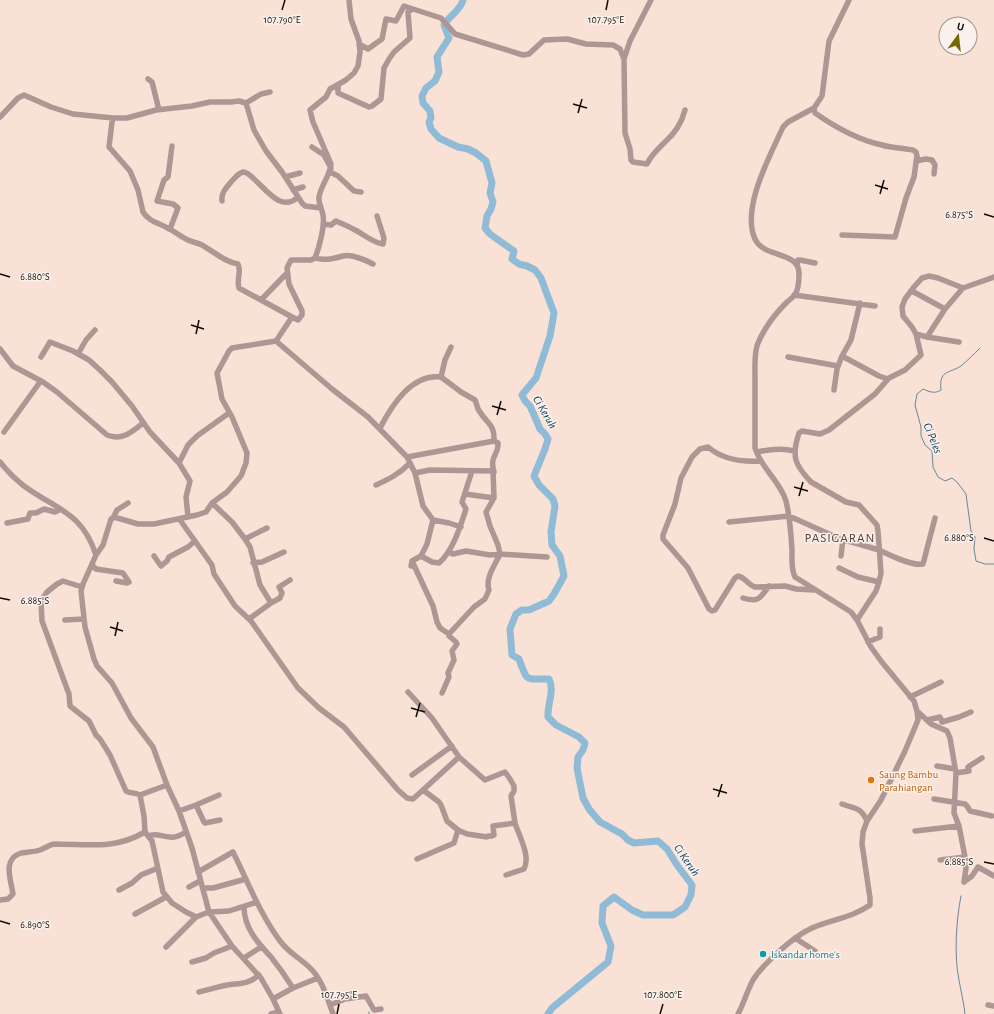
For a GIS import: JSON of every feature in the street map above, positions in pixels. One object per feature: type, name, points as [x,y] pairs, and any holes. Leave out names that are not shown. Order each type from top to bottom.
[{"type":"street","points":[[315,258],[324,224],[319,200],[321,190],[330,170],[330,160],[310,112],[312,108],[326,97],[330,89],[354,74],[358,66],[360,52],[359,41],[351,19],[349,0]]},
{"type":"street","points":[[651,0],[630,41],[624,59],[625,133],[630,149],[631,160],[633,162],[647,164],[677,128],[683,119],[685,110]]},
{"type":"street","points":[[738,1014],[757,975],[783,947],[811,928],[856,912],[870,905],[861,838],[867,821],[881,800],[905,751],[918,720],[915,703],[881,661],[868,642],[857,620],[846,608],[799,580],[793,574],[789,516],[784,496],[760,461],[757,452],[755,361],[757,344],[773,319],[794,295],[799,272],[797,265],[791,259],[766,250],[758,244],[752,232],[752,213],[755,198],[761,178],[783,127],[788,122],[814,108],[822,96],[829,41],[849,0]]},
{"type":"street","points":[[359,44],[368,49],[382,40],[386,19],[397,20],[404,6],[441,18],[455,34],[524,55],[529,54],[544,40],[567,39],[586,44],[613,45],[620,49],[624,59]]},
{"type":"street","points":[[339,84],[338,93],[369,107],[381,99],[384,68],[394,52],[410,38],[408,12],[412,9]]},
{"type":"street","points":[[148,79],[152,82],[159,110]]},
{"type":"street","points":[[0,117],[18,98],[24,95],[51,107],[73,114],[127,118],[159,110],[210,102],[237,101],[246,103],[261,94],[270,92]]},
{"type":"street","points":[[246,103],[254,130],[266,151],[293,190],[305,206],[321,208]]},
{"type":"street","points":[[814,108],[815,113],[827,122],[857,137],[882,145],[913,150],[916,152],[914,177],[894,237],[842,235]]},
{"type":"street","points":[[113,118],[109,147],[125,163],[132,175],[145,215],[150,220],[170,229],[180,237],[201,244],[224,259],[238,264],[240,268],[237,283],[239,288],[298,320],[302,315],[302,311],[289,284],[287,273],[287,268],[291,260],[311,260],[315,258],[326,260],[348,256],[373,264]]},
{"type":"street","points":[[170,229],[178,208],[173,204],[158,201],[164,180],[168,177],[172,146]]},
{"type":"street","points":[[312,147],[324,155],[330,170],[354,191],[361,192]]},
{"type":"street","points":[[916,161],[926,159],[932,160],[934,165],[934,174]]},
{"type":"street","points":[[222,201],[224,191],[235,177],[242,172],[245,172],[251,176],[279,201],[287,203],[298,197]]},
{"type":"street","points":[[285,177],[300,174]]},
{"type":"street","points":[[293,190],[303,186]]},
{"type":"street","points":[[324,224],[331,225],[336,221],[342,223],[372,241],[383,244],[384,238],[377,216]]},
{"type":"street","points":[[797,265],[798,260],[815,263]]},
{"type":"street","points":[[261,300],[287,273]]},
{"type":"street","points":[[857,620],[876,591],[881,573],[877,525],[859,505],[846,502],[812,482],[797,465],[795,451],[796,442],[800,432],[802,431],[820,434],[830,430],[875,394],[888,379],[905,370],[920,356],[921,353],[916,334],[912,326],[903,316],[902,307],[905,298],[922,278],[929,276],[938,278],[963,288]]},
{"type":"street","points":[[927,337],[945,309],[963,288],[994,277]]},
{"type":"street","points":[[912,291],[945,309]]},
{"type":"street","points":[[794,295],[875,306]]},
{"type":"street","points":[[834,390],[838,366],[851,340],[860,303]]},
{"type":"street","points":[[276,341],[292,317]]},
{"type":"street","points":[[78,354],[86,340],[95,330]]},
{"type":"street","points":[[916,334],[959,342]]},
{"type":"street","points":[[112,518],[119,518],[138,524],[154,524],[180,520],[206,512],[212,503],[227,492],[241,476],[246,463],[247,452],[222,399],[218,385],[217,373],[232,348],[276,341],[332,390],[368,416],[407,457],[409,464],[415,473],[423,506],[433,520],[449,522],[461,527]]},
{"type":"street","points":[[41,357],[50,342],[89,360],[112,382],[142,418],[143,423],[150,432],[179,463],[190,481],[186,497],[188,518]]},
{"type":"street","points":[[441,377],[445,360],[451,347]]},
{"type":"street","points":[[0,349],[13,366],[68,400],[107,435],[115,438],[132,432],[143,423]]},
{"type":"street","points":[[842,356],[879,376],[888,379]]},
{"type":"street","points":[[788,357],[838,366]]},
{"type":"street","points":[[380,428],[395,403],[410,387],[428,377],[434,376],[441,377],[461,392],[475,400],[478,410],[492,426],[495,435],[494,441]]},
{"type":"street","points":[[4,432],[40,382]]},
{"type":"street","points":[[179,463],[188,445],[196,436],[229,413]]},
{"type":"street","points":[[407,457],[494,441]]},
{"type":"street","points":[[449,634],[474,607],[485,599],[489,590],[487,585],[492,570],[500,554],[486,512],[494,498],[494,472],[492,461],[498,449],[498,443],[494,441]]},
{"type":"street","points":[[760,461],[736,461],[708,447],[700,449],[692,456],[681,478],[676,500],[662,537],[688,568],[710,610],[715,610],[737,576],[741,576],[753,586],[785,586],[796,589],[816,590]]},
{"type":"street","points":[[757,452],[784,449],[795,451]]},
{"type":"street","points":[[0,462],[24,486],[61,508],[83,529],[89,536],[96,555]]},
{"type":"street","points":[[376,486],[392,478],[409,464]]},
{"type":"street","points":[[415,473],[430,470],[481,470],[494,472]]},
{"type":"street","points":[[421,556],[432,562],[439,563],[447,556],[461,527],[466,509],[462,502],[472,471]]},
{"type":"street","points":[[465,494],[494,498]]},
{"type":"street","points":[[128,503],[117,510],[110,520],[103,545],[96,555],[82,587],[84,619],[88,644],[97,666],[112,683],[131,718],[153,747],[167,785],[179,811],[192,848],[209,912],[232,946],[259,974],[279,1013],[271,1014]]},
{"type":"street","points":[[212,503],[232,522],[250,546],[253,563],[260,585],[271,602]]},
{"type":"street","points":[[7,523],[28,519],[30,513],[36,513],[44,509],[54,512],[61,508]]},
{"type":"street","points":[[729,522],[789,516],[843,540],[879,550],[898,558],[923,564],[936,518]]},
{"type":"street","points":[[180,520],[212,565],[214,574],[236,606],[249,619],[298,688],[344,727],[398,790],[410,800],[413,799],[459,757]]},
{"type":"street","points":[[433,520],[427,544],[421,556],[412,563],[433,606],[440,628],[449,634],[457,644],[452,651],[454,660],[442,693]]},
{"type":"street","points":[[245,539],[267,528]]},
{"type":"street","points":[[841,556],[843,540]]},
{"type":"street","points":[[154,556],[161,566],[169,557],[188,547],[195,541]]},
{"type":"street","points":[[449,552],[453,554],[466,551],[480,554],[547,557]]},
{"type":"street","points":[[253,563],[262,562],[284,552]]},
{"type":"street","points":[[92,565],[96,569],[123,573],[129,582]]},
{"type":"street","points":[[839,568],[858,577],[879,582]]},
{"type":"street","points":[[116,580],[126,583],[136,577]]},
{"type":"street","points":[[249,619],[271,602],[280,598],[282,593],[279,587],[290,580]]},
{"type":"street","points":[[82,587],[63,581],[47,592],[41,601],[42,621],[69,694],[70,706],[90,721],[96,735],[110,755],[126,791],[140,795],[167,785]]},
{"type":"street","points":[[743,598],[756,601],[770,586]]},
{"type":"street","points":[[65,620],[84,619]]},
{"type":"street","points":[[868,642],[879,638],[880,629]]},
{"type":"street","points":[[910,697],[941,682]]},
{"type":"street","points":[[408,692],[425,709],[459,757],[486,780],[505,772],[514,786],[514,791],[511,796],[515,823],[527,855],[524,869],[506,876]]},
{"type":"street","points":[[917,710],[931,724],[944,729],[949,734],[955,771],[954,812],[959,826],[965,857],[966,868],[964,882],[972,876],[978,867],[994,876]]},
{"type":"street","points":[[927,720],[940,717],[942,722],[971,712]]},
{"type":"street","points":[[412,775],[452,746]]},
{"type":"street","points":[[937,766],[955,771],[969,771],[968,767],[982,758]]},
{"type":"street","points":[[423,790],[439,802],[447,821],[458,830],[467,834],[487,837],[492,836],[494,835],[493,826],[515,823]]},
{"type":"street","points":[[140,795],[146,834],[152,841],[162,888],[166,897],[172,904],[196,917]]},
{"type":"street","points":[[179,811],[220,795]]},
{"type":"street","points":[[934,799],[966,805],[971,811],[992,816]]},
{"type":"street","points":[[842,804],[860,810],[867,821]]},
{"type":"street","points":[[196,805],[205,823],[220,820]]},
{"type":"street","points":[[915,831],[959,826]]},
{"type":"street","points":[[417,859],[438,849],[453,845],[458,830]]},
{"type":"street","points":[[0,900],[8,899],[13,894],[9,871],[11,860],[15,856],[40,850],[47,845],[54,844],[117,844],[146,834],[157,834],[171,837],[180,836],[186,832]]},
{"type":"street","points":[[198,872],[232,851],[264,918],[287,950],[308,966],[318,978],[326,994],[331,1013]]},
{"type":"street","points":[[940,860],[965,857]]},
{"type":"street","points":[[119,890],[132,883],[141,875],[158,868]]},
{"type":"street","points":[[203,888],[213,888],[246,880]]},
{"type":"street","points":[[189,887],[200,881]]},
{"type":"street","points":[[135,914],[166,897]]},
{"type":"street","points":[[166,947],[196,917],[209,912],[230,911],[257,902]]},
{"type":"street","points":[[244,907],[244,917],[248,928],[293,988]]},
{"type":"street","points":[[795,938],[815,951]]},
{"type":"street","points":[[192,962],[206,958],[232,946]]},
{"type":"street","points":[[244,958],[261,947]]},
{"type":"street","points":[[199,992],[252,981],[259,974]]},
{"type":"street","points":[[273,999],[293,988],[318,978]]},
{"type":"street","points":[[330,1005],[345,999],[366,996],[374,1010],[382,1009]]},
{"type":"waterway","name":"Ci Keruh","points":[[463,0],[460,7],[444,25],[449,38],[437,57],[439,72],[435,81],[426,88],[422,96],[423,103],[430,111],[431,118],[429,122],[431,129],[439,138],[458,147],[468,149],[486,161],[492,183],[490,193],[493,202],[487,216],[485,228],[490,234],[514,251],[512,259],[519,264],[535,270],[541,278],[554,313],[550,336],[536,378],[522,395],[530,406],[540,429],[548,439],[534,476],[539,485],[553,499],[555,506],[551,532],[552,545],[560,556],[564,576],[549,601],[529,610],[522,610],[516,614],[510,629],[512,655],[519,659],[524,673],[528,678],[549,679],[551,684],[551,693],[548,717],[556,725],[579,737],[585,743],[583,750],[578,757],[577,768],[583,798],[589,809],[600,822],[622,834],[634,843],[658,841],[667,849],[692,885],[691,895],[685,907],[673,915],[643,915],[632,910],[614,897],[603,906],[602,923],[611,946],[608,962],[552,1008],[548,1014]]},
{"type":"waterway","name":"Ci Peles","points":[[980,348],[961,366],[943,376],[941,379],[941,390],[932,392],[923,389],[917,394],[915,405],[921,427],[921,436],[925,445],[932,451],[933,467],[938,477],[945,481],[952,478],[966,494],[971,531],[975,537],[974,549],[976,561],[985,564],[994,564]]},
{"type":"waterway","points":[[961,896],[956,949],[957,971],[965,1014]]},
{"type":"place","name":"Saung Bambu Parahiangan","points":[[871,780]]},
{"type":"place","name":"Iskandar home's","points":[[763,954]]},
{"type":"district","name":"PASIGARAN","points":[[840,537]]}]
